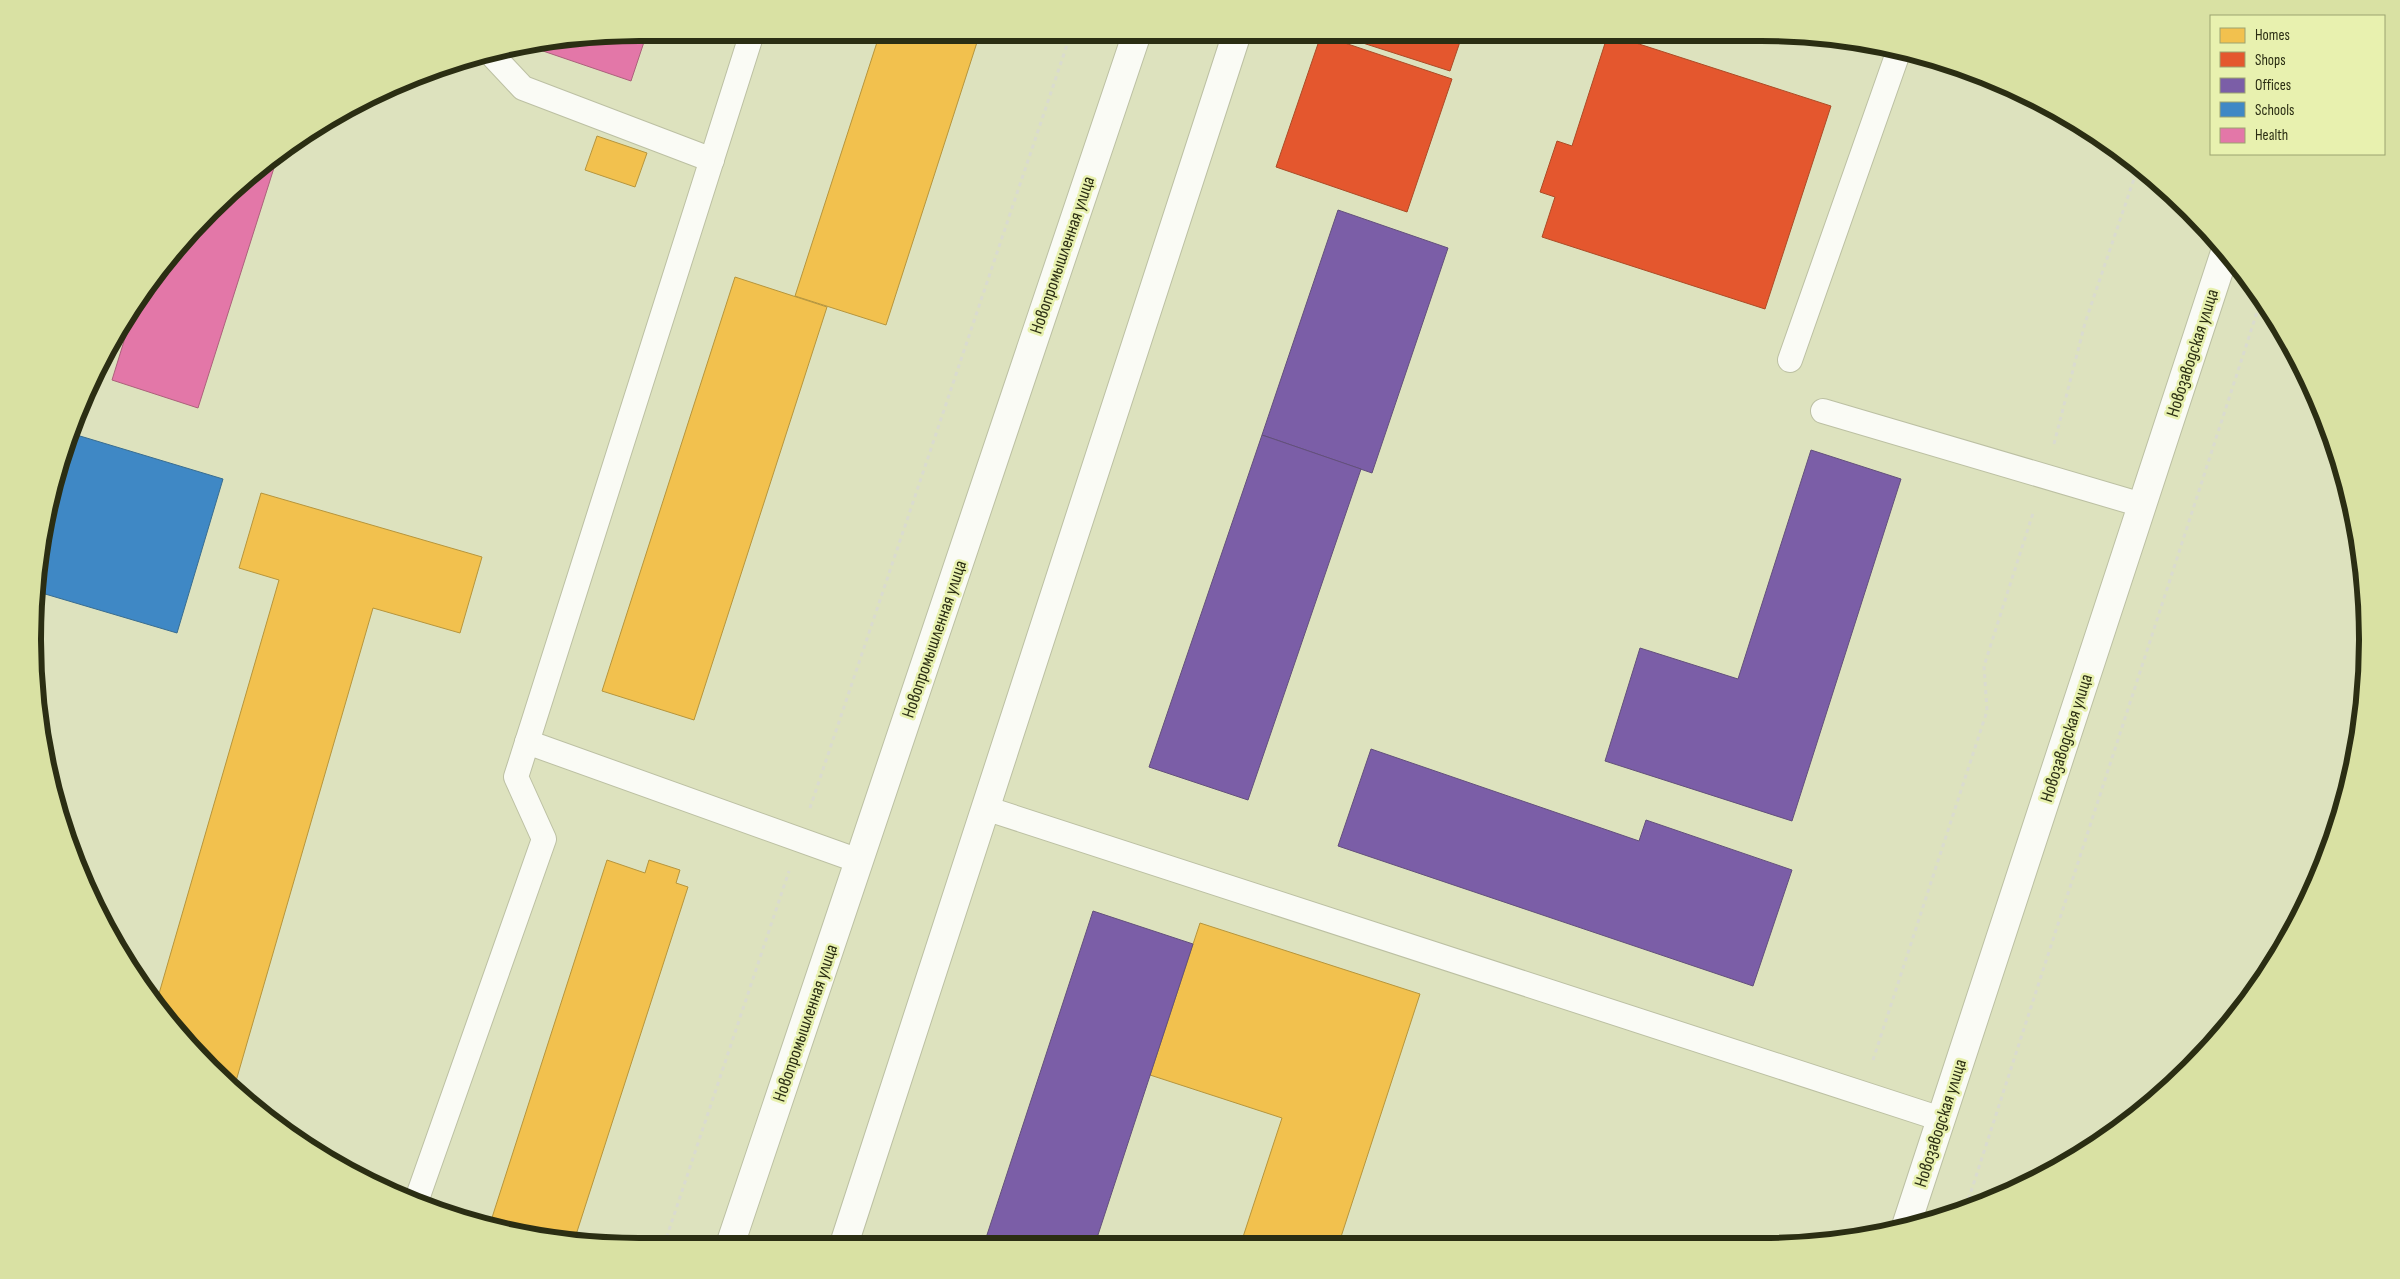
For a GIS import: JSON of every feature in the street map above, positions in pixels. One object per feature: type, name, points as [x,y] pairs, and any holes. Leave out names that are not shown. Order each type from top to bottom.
[{"type":"main road","name":"Новопромышленная улица","points":[[732,1238],[1134,41]]},
{"type":"main road","points":[[846,1238],[1234,41]]},
{"type":"main road","name":"Новозаводская улица","points":[[1907,1219],[2222,260]]},
{"type":"lane","points":[[418,1195],[544,838],[516,777],[749,41]]},
{"type":"lane","points":[[1790,360],[1896,58]]},
{"type":"lane","points":[[496,59],[523,88],[712,160]]},
{"type":"lane","points":[[1823,411],[2142,505]]},
{"type":"lane","points":[[527,742],[859,861]]},
{"type":"lane","points":[[986,808],[1941,1119]]},
{"type":"path","points":[[666,1238],[1068,41]]},
{"type":"path","points":[[1862,1094],[1987,710],[1984,666],[2045,477],[2085,323],[2135,174]]},
{"type":"path","points":[[1969,1200],[2258,307]]},
{"type":"building: Homes","points":[[877,41],[977,41],[886,325],[795,296]]},
{"type":"building: Homes","points":[[597,136],[647,153],[635,187],[585,170]]},
{"type":"building: Homes","points":[[735,277],[827,307],[694,720],[602,691]]},
{"type":"building: Homes","points":[[261,493],[482,557],[460,633],[373,608],[236,1081],[216,1063],[159,995],[279,580],[239,568]]},
{"type":"building: Homes","points":[[607,860],[645,873],[649,860],[680,870],[676,883],[688,887],[576,1234],[523,1226],[492,1219]]},
{"type":"building: Homes","points":[[1200,923],[1420,994],[1341,1238],[1243,1238],[1282,1118],[1150,1075]]},
{"type":"building: Shops","points":[[1319,41],[1339,41],[1452,79],[1407,212],[1276,167]]},
{"type":"building: Shops","points":[[1357,41],[1460,41],[1450,71]]},
{"type":"building: Shops","points":[[1606,41],[1630,41],[1831,106],[1765,309],[1542,237],[1555,197],[1540,192],[1557,141],[1572,146]]},
{"type":"building: Offices","points":[[1338,210],[1448,248],[1372,473],[1262,435]]},
{"type":"building: Offices","points":[[1262,435],[1361,469],[1248,800],[1149,767]]},
{"type":"building: Offices","points":[[1811,450],[1901,479],[1792,821],[1605,761],[1640,648],[1738,679]]},
{"type":"building: Offices","points":[[1371,749],[1639,841],[1646,820],[1792,870],[1753,986],[1338,846]]},
{"type":"building: Offices","points":[[1093,911],[1193,944],[1097,1238],[986,1238]]},
{"type":"building: Schools","points":[[78,435],[223,479],[177,633],[43,594],[46,561],[53,523],[62,485]]},
{"type":"building: Health","points":[[644,41],[631,81],[540,50],[561,46]]},
{"type":"building: Health","points":[[275,165],[198,408],[112,380],[127,330],[165,275],[216,216]]}]
